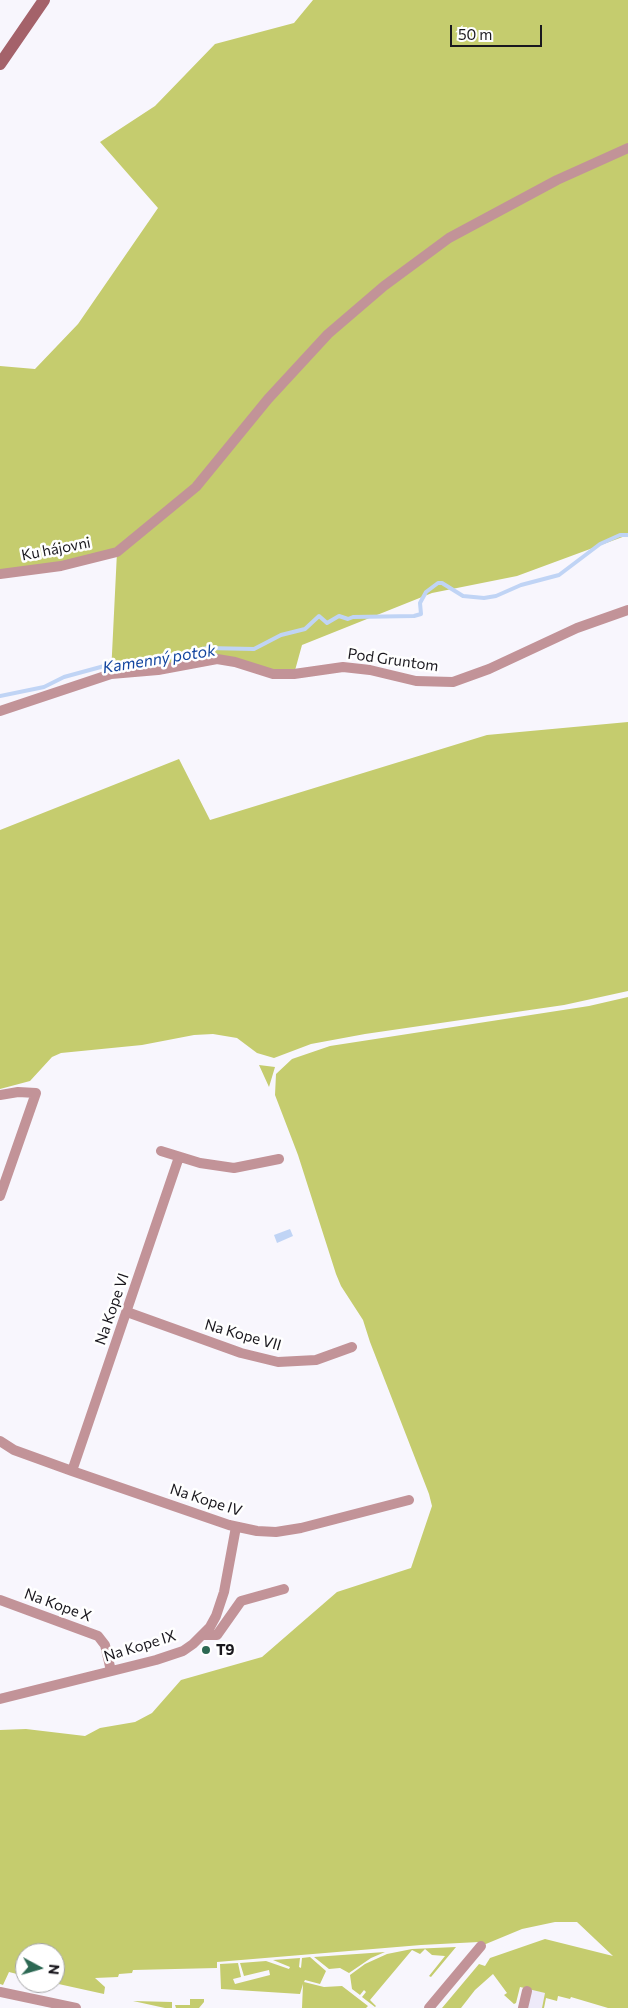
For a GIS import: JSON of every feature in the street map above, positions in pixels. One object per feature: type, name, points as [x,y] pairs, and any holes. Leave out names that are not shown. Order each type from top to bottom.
[{"type":"street","points":[[0,64],[44,0]]},
{"type":"street","name":"Ku hájovni","points":[[0,574],[60,566],[118,552],[196,487],[268,399],[321,342],[384,286],[449,238],[557,180],[628,148]]},
{"type":"street","name":"Pod Gruntom","points":[[0,711],[111,674],[158,670],[209,659],[225,659],[273,674],[294,674],[344,667],[364,668],[416,681],[453,682],[489,669],[577,628],[628,610]]},
{"type":"street","points":[[0,1095],[18,1092],[36,1093],[0,1196]]},
{"type":"street","points":[[160,1151],[211,1165],[234,1168],[279,1159]]},
{"type":"street","name":"Na Kope VI","points":[[72,1471],[179,1157]]},
{"type":"street","name":"Na Kope VII","points":[[127,1312],[241,1353],[278,1362],[316,1360],[352,1347]]},
{"type":"street","name":"Na Kope IV","points":[[0,1441],[14,1450],[72,1471],[236,1526],[266,1532],[289,1531],[409,1500]]},
{"type":"street","name":"Na Kope IX","points":[[0,1699],[183,1651],[202,1635],[216,1616],[236,1526]]},
{"type":"street","points":[[202,1635],[217,1635],[237,1606],[245,1599],[284,1589]]},
{"type":"street","name":"Na Kope X","points":[[0,1600],[98,1636],[105,1645],[111,1671]]},
{"type":"street","points":[[430,2008],[481,1946]]},
{"type":"street","points":[[523,2008],[527,1991]]},
{"type":"street","points":[[0,1992],[76,2008]]},
{"type":"shaded area","points":[[531,1989],[546,1993],[543,2008],[526,2008]]},
{"type":"green space","points":[[313,0],[628,0],[628,535],[517,576],[432,593],[302,645],[294,674],[217,659],[111,674],[117,552],[0,573],[0,366],[35,369],[78,324],[158,208],[100,142],[155,106],[215,44],[294,23]]},
{"type":"green space","points":[[628,722],[628,991],[564,1005],[365,1034],[311,1044],[274,1058],[257,1053],[237,1038],[213,1034],[194,1035],[142,1045],[61,1053],[52,1057],[30,1081],[0,1089],[0,830],[179,759],[210,820],[487,735]]},
{"type":"green space","points":[[628,997],[628,2008],[608,2008],[571,1997],[570,1999],[558,1996],[557,2001],[546,1998],[544,2008],[542,2008],[545,1993],[520,1987],[516,2003],[514,2004],[504,1995],[507,1993],[493,1974],[475,1990],[461,2008],[442,2008],[479,1964],[485,1966],[490,1958],[545,1939],[613,1956],[577,1922],[555,1922],[522,1929],[481,1946],[479,1942],[421,1945],[217,1962],[217,1968],[133,1970],[132,1973],[119,1974],[118,1977],[95,1978],[105,1987],[104,1994],[65,1985],[65,1943],[15,1943],[15,1974],[9,1972],[3,1985],[0,1984],[0,1730],[26,1729],[85,1736],[100,1728],[135,1722],[152,1713],[181,1680],[262,1657],[337,1592],[411,1568],[432,1506],[363,1320],[341,1286],[336,1274],[298,1155],[275,1095],[276,1074],[292,1059],[330,1046],[589,1006]]},
{"type":"green space","points":[[259,1065],[275,1067],[269,1087]]},
{"type":"green space","points":[[456,1947],[431,1977],[429,1976],[445,1956],[432,1955],[425,1949],[420,1954],[412,1950],[370,2000],[375,2007],[362,1997],[366,1992],[364,1990],[360,1995],[352,1989],[350,1975],[365,1964],[387,1954],[412,1949]]},
{"type":"green space","points":[[385,1952],[371,1958],[349,1973],[340,1968],[329,1969],[314,1957]]},
{"type":"green space","points":[[310,1957],[326,1971],[320,1984],[305,1980],[304,1982],[324,1987],[342,1986],[368,2006],[366,2008],[302,2008],[303,1984],[300,1994],[221,1989],[220,1964],[238,1963],[241,1977],[233,1979],[235,1984],[270,1975],[269,1970],[244,1976],[240,1963],[266,1961],[289,1969],[290,1967],[273,1960],[300,1958],[299,1967],[301,1968],[302,1958]]},
{"type":"green space","points":[[190,1999],[204,1999],[204,2002],[199,2008],[176,2008],[175,2005],[190,2005]]},
{"type":"green space","points":[[133,2001],[172,2002],[172,2008],[165,2008]]},
{"type":"water","points":[[290,1229],[293,1236],[277,1243],[274,1235]]},
{"type":"waterway","name":"Kamenný potok","points":[[0,696],[44,687],[64,677],[108,665],[163,659],[207,648],[254,649],[281,635],[305,629],[319,616],[327,623],[339,616],[348,619],[353,617],[414,616],[421,614],[420,603],[426,592],[438,583],[442,583],[463,596],[484,598],[496,596],[521,585],[559,575],[600,544],[620,535],[628,535]]},
{"type":"place","name":"T9","points":[[206,1650]]}]
